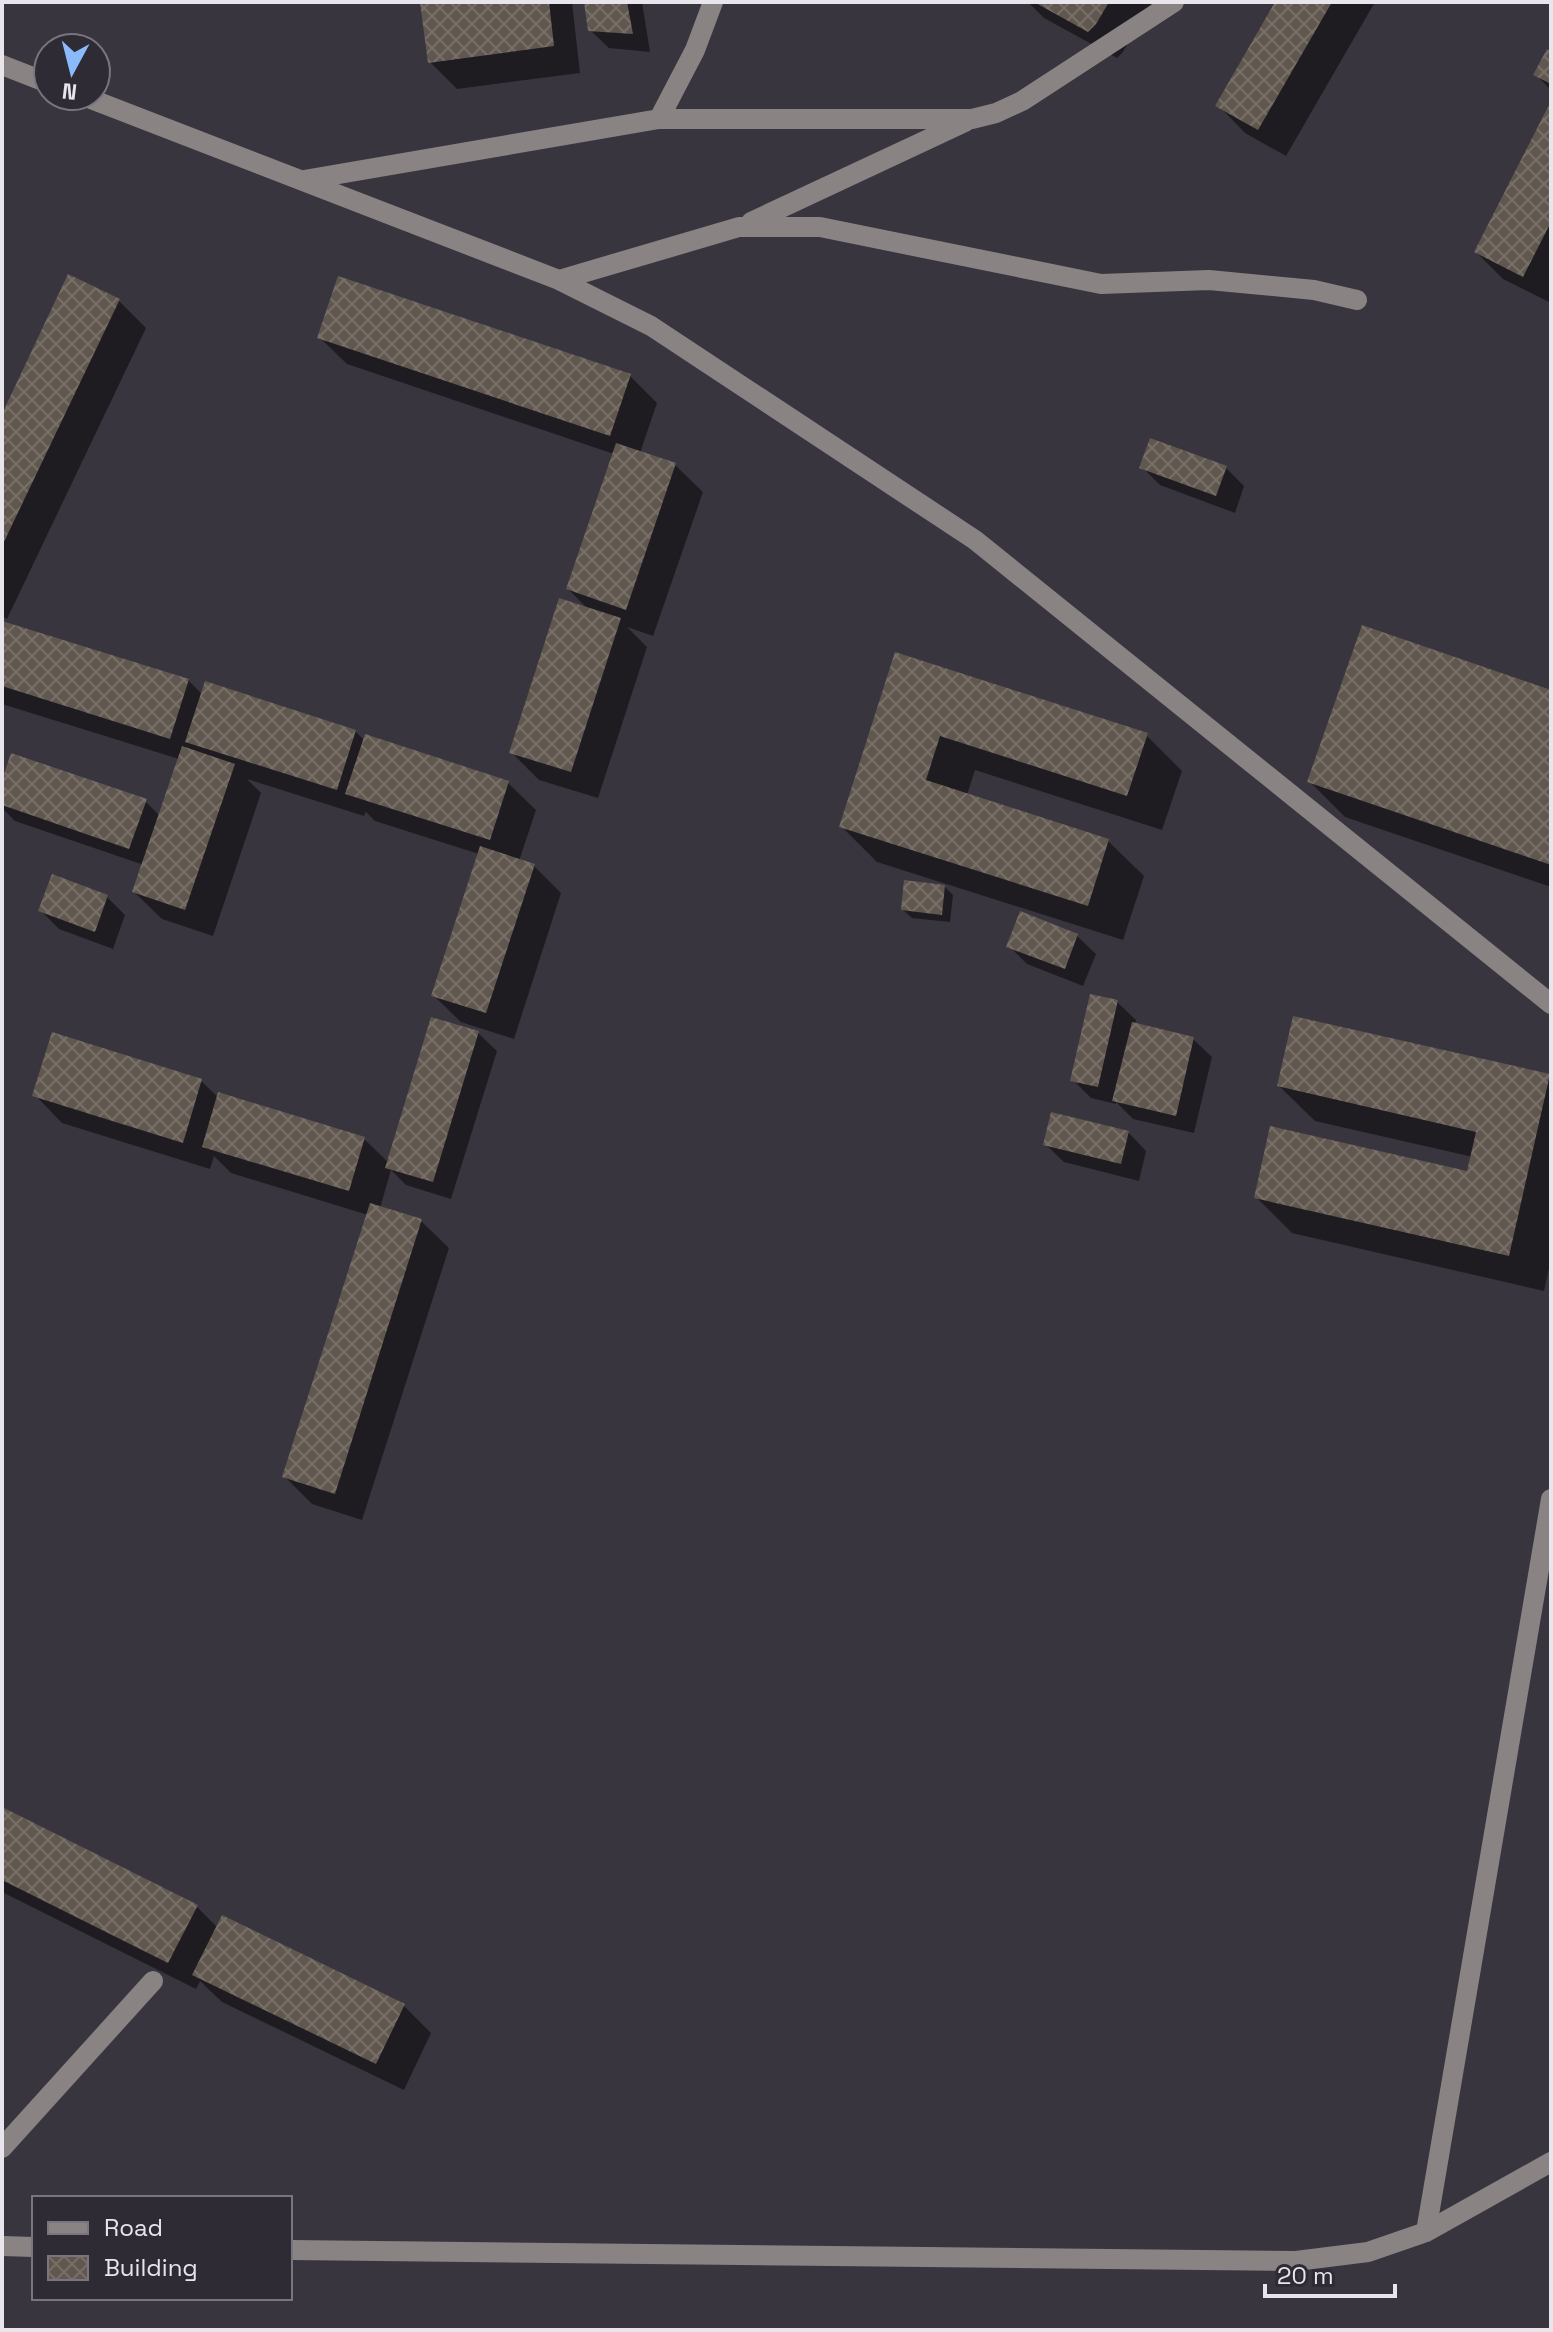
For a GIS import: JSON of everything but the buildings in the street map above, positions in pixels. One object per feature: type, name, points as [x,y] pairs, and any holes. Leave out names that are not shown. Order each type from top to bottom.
[{"type":"street","points":[[659,119],[695,50],[713,2]]},
{"type":"street","points":[[559,280],[739,227],[972,119],[996,113],[1022,101],[1174,2]]},
{"type":"street","points":[[2,65],[32,77]]},
{"type":"street","points":[[112,107],[559,280],[651,326],[975,540],[1551,1004]]},
{"type":"street","points":[[302,181],[659,119],[972,119]]},
{"type":"street","points":[[739,227],[820,227],[1101,284],[1209,280],[1314,290],[1357,300]]},
{"type":"street","points":[[1426,2232],[1551,1499]]},
{"type":"street","points":[[2,2148],[153,1981]]},
{"type":"street","points":[[292,2250],[1296,2261],[1368,2252],[1426,2232],[1551,2162]]},
{"type":"street","points":[[2,2246],[32,2247]]}]
